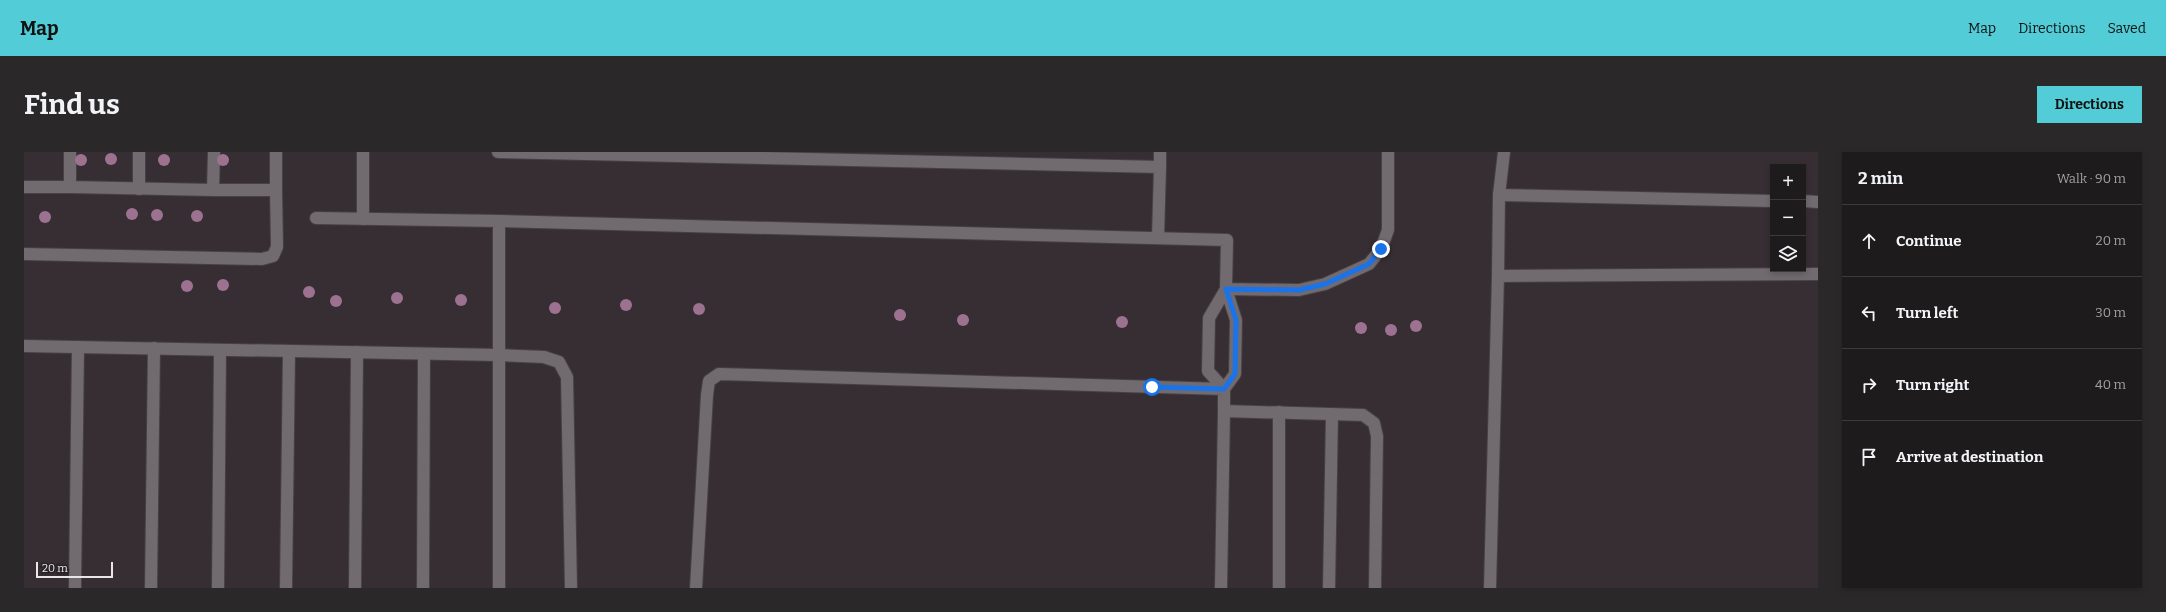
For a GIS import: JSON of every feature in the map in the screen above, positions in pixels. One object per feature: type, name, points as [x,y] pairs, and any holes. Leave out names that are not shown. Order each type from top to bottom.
[{"type":"lane","points":[[70,152],[70,187]]},
{"type":"lane","points":[[139,152],[139,188]]},
{"type":"lane","points":[[213,190],[214,152]]},
{"type":"lane","points":[[24,254],[262,259],[274,256],[277,247],[276,152]]},
{"type":"lane","points":[[364,152],[364,219]]},
{"type":"lane","points":[[498,152],[1160,167]]},
{"type":"lane","points":[[1158,238],[1160,152]]},
{"type":"lane","points":[[1226,289],[1299,290],[1325,284],[1369,264],[1381,249],[1388,230],[1388,152]]},
{"type":"lane","points":[[1490,588],[1499,195],[1504,152]]},
{"type":"lane","points":[[24,186],[276,190]]},
{"type":"lane","points":[[1499,195],[1770,201]]},
{"type":"lane","points":[[1806,201],[1818,202]]},
{"type":"lane","points":[[316,218],[499,221],[1227,240],[1226,289],[1236,320],[1236,366],[1235,374],[1224,389],[1221,588]]},
{"type":"lane","points":[[499,221],[499,588]]},
{"type":"lane","points":[[1498,276],[1818,274]]},
{"type":"lane","points":[[1224,389],[1208,371],[1210,318],[1226,289]]},
{"type":"lane","points":[[24,346],[499,355],[544,357],[559,362],[567,377],[571,588]]},
{"type":"lane","points":[[75,588],[78,347]]},
{"type":"lane","points":[[151,588],[154,348]]},
{"type":"lane","points":[[218,588],[220,350]]},
{"type":"lane","points":[[286,588],[289,351]]},
{"type":"lane","points":[[355,588],[357,352]]},
{"type":"lane","points":[[423,588],[424,354]]},
{"type":"lane","points":[[696,588],[707,395],[709,381],[719,374],[1224,389]]},
{"type":"lane","points":[[1224,410],[1363,415],[1374,423],[1377,436],[1375,588]]},
{"type":"lane","points":[[1279,412],[1279,588]]},
{"type":"lane","points":[[1329,588],[1332,414]]},
{"type":"shaded area","points":[[24,152],[1818,152],[1818,588],[24,588]]},
{"type":"route","points":[[1152,387],[1224,389],[1235,374],[1236,320],[1226,289],[1299,290],[1325,284],[1369,264],[1381,249]]}]
